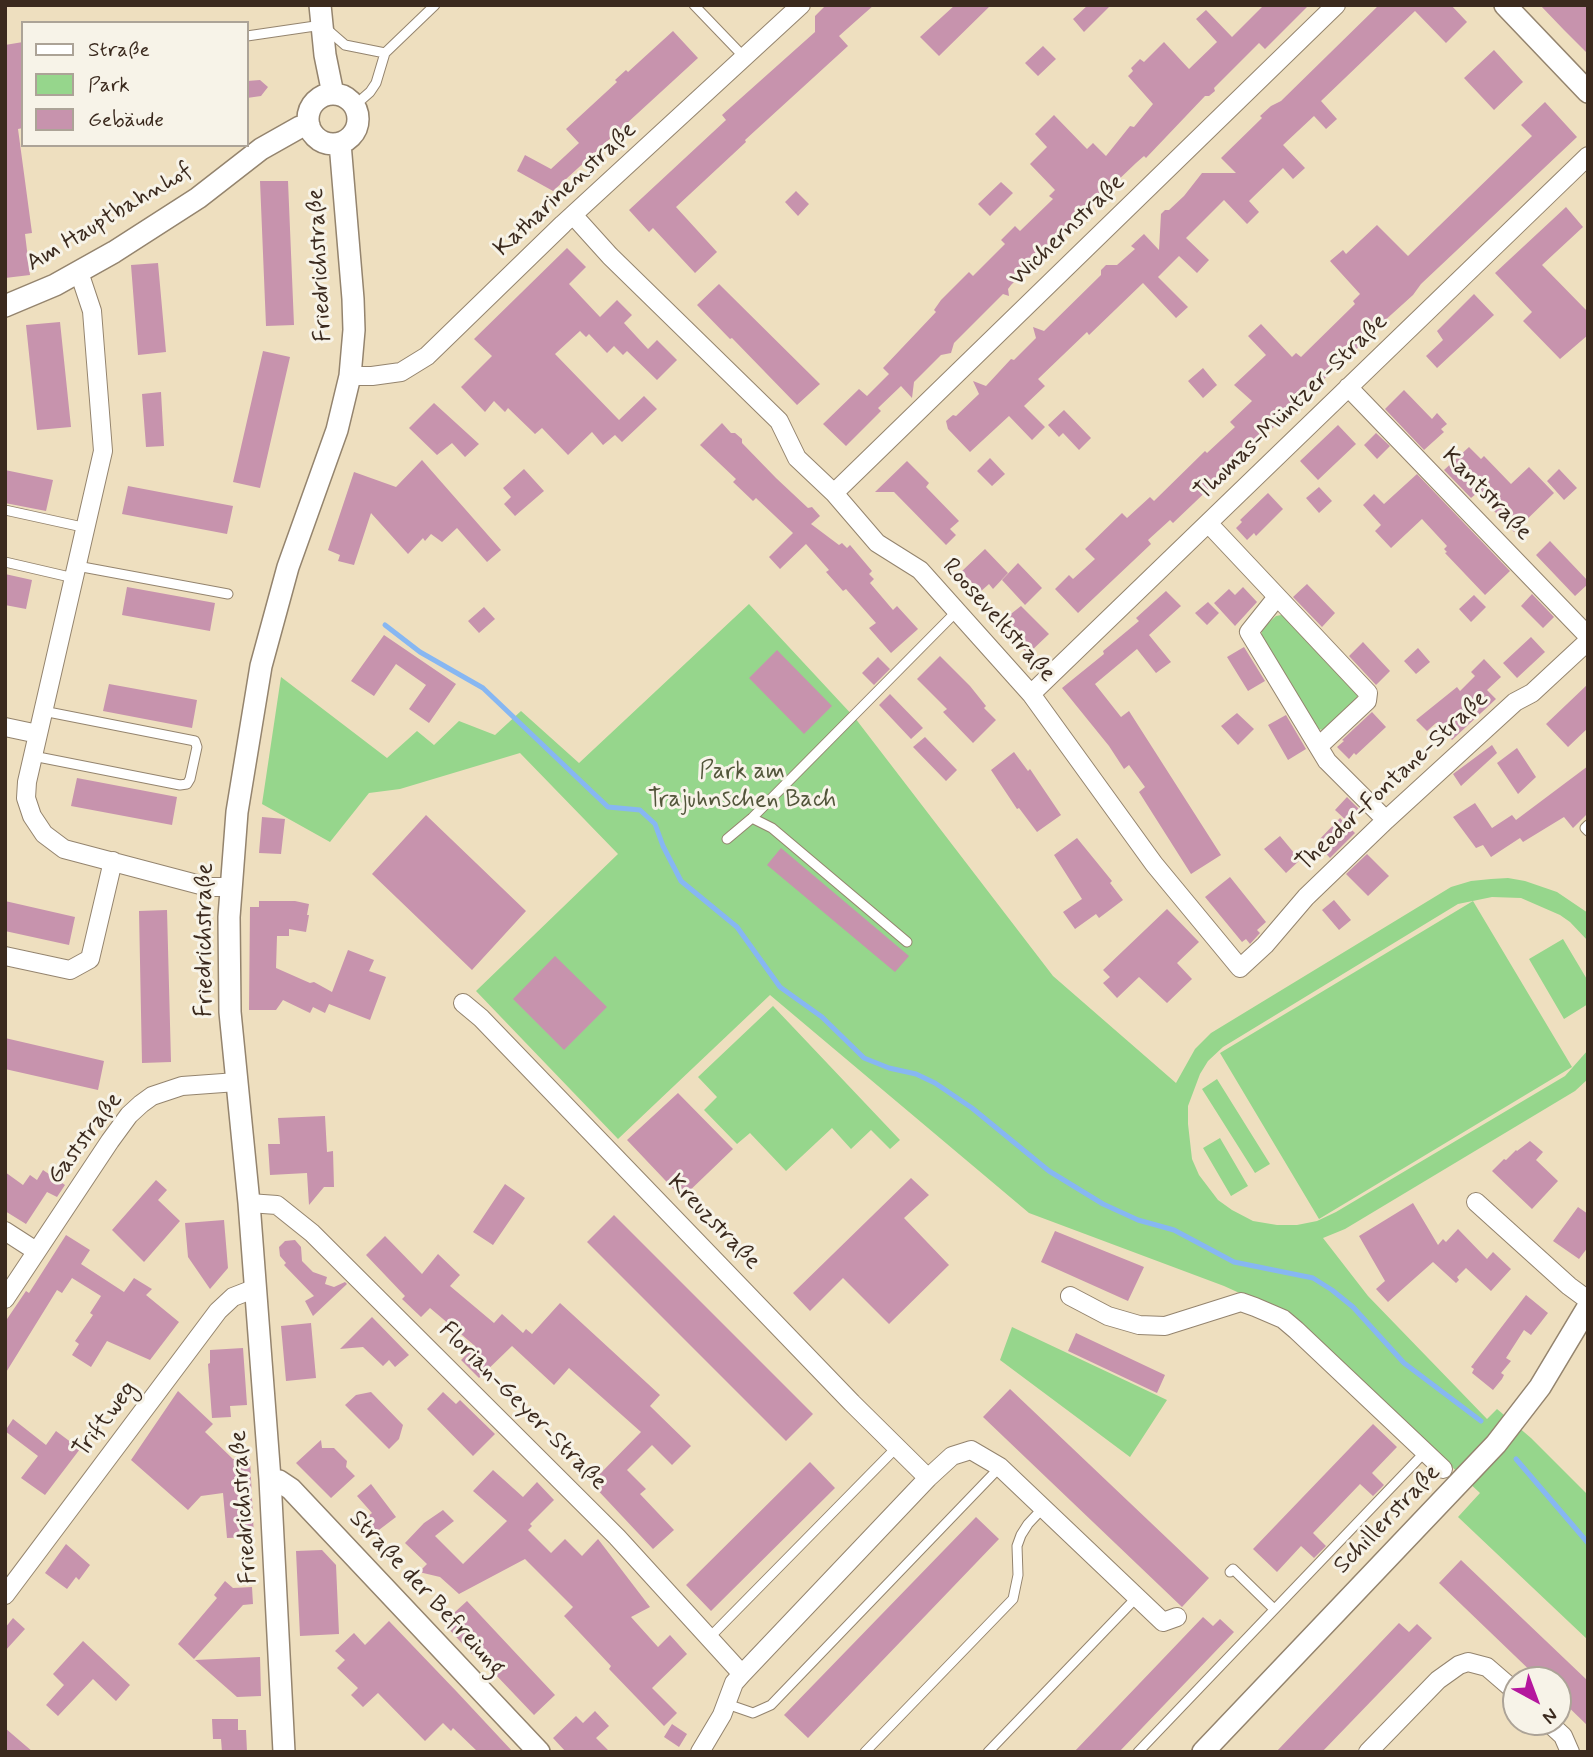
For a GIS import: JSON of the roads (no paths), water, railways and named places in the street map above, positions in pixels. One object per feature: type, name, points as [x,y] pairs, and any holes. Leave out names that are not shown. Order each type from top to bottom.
[{"type":"street","name":"Katharinenstraße","points":[[350,376],[388,375],[401,372],[417,363],[801,5]]},
{"type":"street","name":"Wichernstraße","points":[[834,493],[1335,5]]},
{"type":"street","points":[[1505,5],[1588,92]]},
{"type":"street","points":[[321,15],[333,94]]},
{"type":"street","points":[[333,94],[343,96],[355,106],[358,119],[352,136],[340,143],[330,144],[313,134],[309,125],[309,114],[314,104],[323,97],[333,94]]},
{"type":"street","name":"Am Hauptbahnhof","points":[[5,306],[79,272],[198,198],[261,149],[300,127],[309,125]]},
{"type":"street","name":"Friedrichstraße","points":[[284,1752],[270,1479],[249,1203],[228,980],[230,887],[241,784],[267,640],[288,567],[337,430],[350,376],[354,330],[353,299],[340,143]]},
{"type":"street","name":"Thomas-Müntzer-Straße","points":[[1031,694],[1588,156]]},
{"type":"street","name":"Rooseveltstraße","points":[[573,215],[610,256],[779,421],[797,457],[834,493],[877,543],[920,570],[1031,694],[1154,864],[1240,968]]},
{"type":"street","points":[[79,272],[92,311],[103,451],[33,756],[26,798],[32,816],[44,834],[64,849],[208,887],[230,887]]},
{"type":"street","name":"Kantstraße","points":[[1348,387],[1588,638]]},
{"type":"street","points":[[1208,523],[1368,693],[1367,701],[1319,747]]},
{"type":"street","points":[[1278,597],[1249,632],[1326,761],[1386,820]]},
{"type":"street","name":"Theodor-Fontane-Straße","points":[[1240,968],[1265,945],[1306,897],[1386,820],[1515,702],[1532,693],[1588,638]]},
{"type":"street","points":[[5,727],[38,734]]},
{"type":"street","points":[[5,956],[70,970],[90,959],[113,861]]},
{"type":"street","name":"Kreuzstraße","points":[[463,1003],[491,1027],[928,1478]]},
{"type":"street","name":"Gaststraße","points":[[5,1299],[129,1115],[152,1096],[182,1086],[237,1082]]},
{"type":"street","points":[[1476,1202],[1588,1300]]},
{"type":"street","name":"Florian-Geyer-Straße","points":[[249,1203],[277,1205],[312,1233],[617,1537],[742,1674]]},
{"type":"street","points":[[5,1231],[37,1251]]},
{"type":"street","name":"Triftweg","points":[[5,1595],[218,1311],[233,1297],[256,1288]]},
{"type":"street","points":[[1070,1296],[1108,1316],[1139,1325],[1165,1326],[1241,1302],[1283,1319],[1443,1469]]},
{"type":"street","name":"Schillerstraße","points":[[1203,1752],[1496,1444],[1525,1409],[1588,1307]]},
{"type":"street","points":[[700,1752],[727,1703],[734,1683],[742,1674],[928,1478],[952,1456],[971,1450],[1000,1467],[1163,1622],[1177,1616]]},
{"type":"street","name":"Straße der Befreiung","points":[[270,1479],[291,1489],[539,1752]]},
{"type":"street","points":[[1368,1752],[1438,1680],[1459,1665],[1468,1662],[1487,1667],[1502,1680]]},
{"type":"lane","points":[[355,106],[376,83],[384,53],[435,5]]},
{"type":"lane","points":[[694,5],[744,57]]},
{"type":"lane","points":[[248,36],[321,15],[345,45],[384,53]]},
{"type":"lane","points":[[5,510],[86,528]]},
{"type":"lane","points":[[5,562],[228,594]]},
{"type":"lane","points":[[727,839],[752,818],[957,611]]},
{"type":"lane","points":[[33,756],[180,785],[187,784],[190,779],[197,747],[195,741],[43,711]]},
{"type":"lane","points":[[752,818],[772,828],[907,942]]},
{"type":"lane","points":[[1588,825],[1585,828],[1588,831]]},
{"type":"lane","points":[[708,1638],[897,1447]]},
{"type":"lane","points":[[1138,1752],[1425,1452]]},
{"type":"lane","points":[[727,1703],[753,1713],[771,1705],[1000,1467]]},
{"type":"lane","points":[[1443,1469],[1459,1484]]},
{"type":"lane","points":[[865,1752],[1013,1598],[1018,1575],[1017,1546],[1028,1524],[1043,1508]]},
{"type":"lane","points":[[1230,1572],[1233,1569],[1274,1609]]},
{"type":"lane","points":[[988,1752],[1136,1598]]},
{"type":"waterway","points":[[385,625],[420,652],[483,688],[608,807],[640,810],[655,824],[681,881],[737,927],[780,987],[822,1017],[864,1058],[889,1068],[916,1074],[935,1083],[972,1108],[1049,1171],[1103,1204],[1138,1220],[1174,1230],[1234,1262],[1313,1278],[1353,1307],[1404,1363],[1481,1421]]},
{"type":"waterway","points":[[1516,1459],[1588,1543]]},
{"type":"park label","name":"Park am Trajuhnschen Bach","points":[[742,787]]}]
